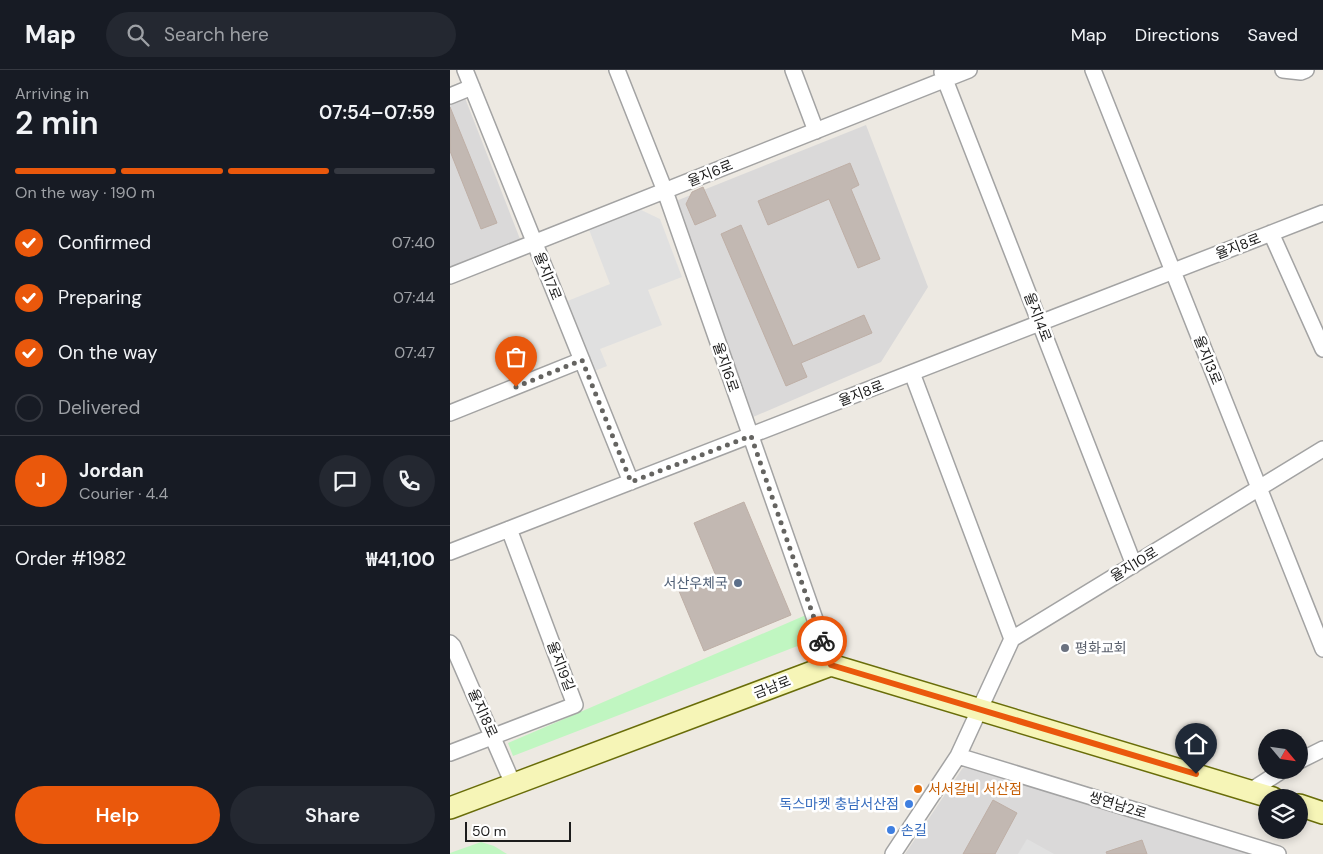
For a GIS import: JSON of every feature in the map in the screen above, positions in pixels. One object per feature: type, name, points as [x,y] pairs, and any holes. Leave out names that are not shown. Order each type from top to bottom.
[{"type":"street","name":"율지17로","points":[[465,70],[631,482]]},
{"type":"street","name":"율지16로","points":[[617,70],[665,191],[831,665]]},
{"type":"street","points":[[793,70],[816,131]]},
{"type":"street","name":"율지6로","points":[[450,276],[816,131],[944,75],[969,70]]},
{"type":"street","name":"율지13로","points":[[1093,70],[1323,649]]},
{"type":"street","points":[[1283,70],[1301,72],[1306,70]]},
{"type":"street","name":"율지14로","points":[[944,75],[1134,565]]},
{"type":"street","points":[[450,96],[472,87]]},
{"type":"street","name":"율지8로","points":[[450,552],[1323,214]]},
{"type":"street","name":"율지8로","points":[[1271,233],[1323,350]]},
{"type":"street","points":[[450,413],[582,360]]},
{"type":"street","points":[[893,854],[958,756],[1012,639],[912,373]]},
{"type":"street","name":"율지10로","points":[[1012,639],[1323,449]]},
{"type":"street","name":"율지19길","points":[[450,753],[575,705],[509,530]]},
{"type":"street","name":"율지18로","points":[[452,648],[513,784]]},
{"type":"street","points":[[831,665],[1258,793]]},
{"type":"street","name":"금남로","points":[[450,808],[831,665]]},
{"type":"street","points":[[1308,756],[1323,749]]},
{"type":"street","name":"쌍연남2로","points":[[958,756],[1278,854]]},
{"type":"street","points":[[1250,791],[1269,779]]},
{"type":"street","points":[[1308,808],[1323,812]]},
{"type":"shaded area","points":[[465,98],[520,239],[450,267],[450,104]]},
{"type":"shaded area","points":[[866,125],[928,287],[881,362],[753,417],[676,201]]},
{"type":"shaded area","points":[[637,208],[660,219],[682,277],[648,290],[662,325],[600,349],[607,366],[592,372],[565,302],[610,284],[588,227]]},
{"type":"shaded area","points":[[965,766],[970,766],[1255,854],[905,854]]},
{"type":"shaded area","points":[[1027,839],[1054,854],[1018,854]]},
{"type":"green space","points":[[806,615],[813,640],[513,756],[508,743]]},
{"type":"green space","points":[[481,842],[494,846],[507,854],[450,854],[450,853]]},
{"type":"building","points":[[450,107],[497,223],[481,229],[450,151]]},
{"type":"building","points":[[850,163],[859,185],[851,189],[880,259],[858,268],[829,199],[768,225],[758,201]]},
{"type":"building","points":[[703,187],[716,216],[695,225],[686,204],[692,192]]},
{"type":"building","points":[[741,225],[793,346],[864,315],[872,333],[801,363],[807,377],[786,386],[721,234]]},
{"type":"building","name":"서산우체국","points":[[744,502],[791,615],[704,651],[679,591],[716,576],[694,523]]},
{"type":"building","points":[[993,800],[1017,813],[995,854],[963,854]]},
{"type":"building","points":[[1142,840],[1147,854],[1107,854],[1106,852]]},
{"type":"way so far","points":[[516,387],[582,360],[631,482],[751,436],[822,641]]},
{"type":"place","name":"서산우체국","points":[[738,583]]},
{"type":"place","name":"평화교회","points":[[1065,648]]},
{"type":"place","name":"서서갈비 서산점","points":[[918,789]]},
{"type":"place","name":"독스마켓 충남서산점","points":[[909,804]]},
{"type":"place","name":"손길","points":[[891,830]]},
{"type":"route","points":[[822,641],[831,665],[1196,774]]}]
